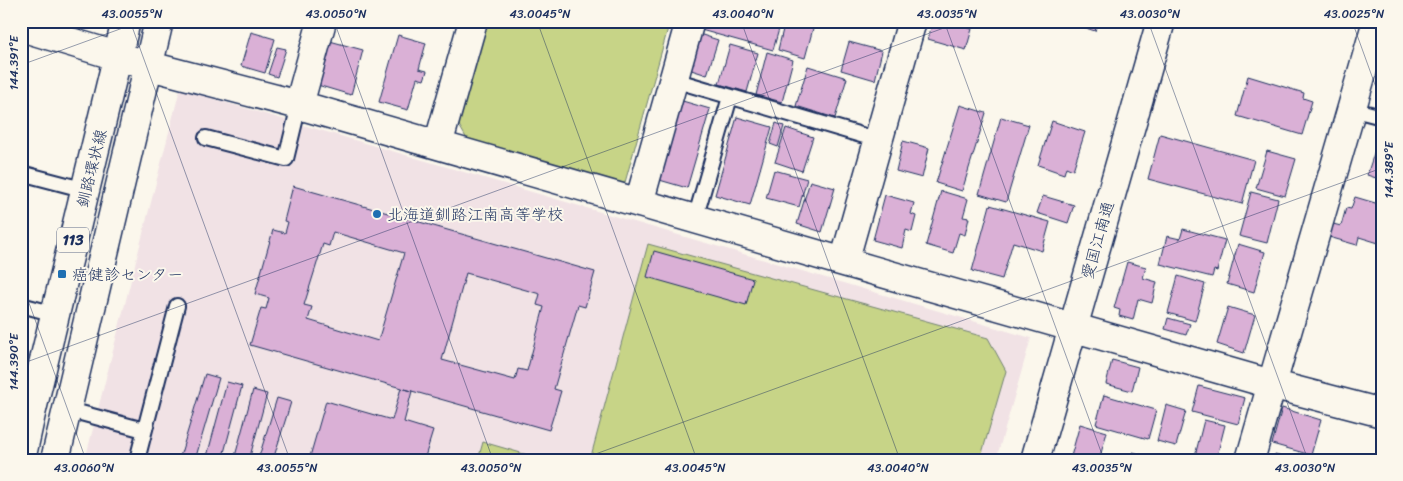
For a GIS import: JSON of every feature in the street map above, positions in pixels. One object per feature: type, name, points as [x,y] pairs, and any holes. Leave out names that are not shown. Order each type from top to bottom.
[{"type":"street","name":"釧路環状線","points":[[22,460],[26,413],[55,314],[126,21]]},
{"type":"street","name":"釧路環状線","points":[[55,460],[150,66],[159,21]]},
{"type":"street","points":[[639,204],[690,21]]},
{"type":"street","points":[[844,262],[912,21]]},
{"type":"street","name":"愛国江南通","points":[[1035,460],[1161,21]]},
{"type":"street","points":[[1250,460],[1377,21]]},
{"type":"street","points":[[299,105],[317,22]]},
{"type":"street","points":[[438,145],[470,22]]},
{"type":"street","points":[[21,27],[150,66],[299,105],[1271,384],[1382,413]]},
{"type":"lane","points":[[674,80],[878,140]]},
{"type":"lane","points":[[695,219],[730,97]]},
{"type":"lane","points":[[206,138],[286,159],[299,105]]},
{"type":"lane","points":[[1351,109],[1382,117]]},
{"type":"lane","points":[[21,173],[86,190]]},
{"type":"lane","points":[[21,305],[55,314]]},
{"type":"lane","points":[[136,460],[177,306]]},
{"type":"lane","points":[[66,409],[144,430]]},
{"type":"shaded area","name":"北海道釧路江南高等学校","points":[[180,89],[1031,338],[996,460],[85,460]]},
{"type":"green space","points":[[485,21],[670,21],[624,186],[468,141],[456,120]]},
{"type":"green space","points":[[648,244],[988,338],[1006,371],[980,460],[590,460]]},
{"type":"green space","points":[[483,442],[545,460],[478,460]]},
{"type":"building","points":[[704,21],[781,22],[773,50],[701,30]]},
{"type":"building","points":[[785,21],[815,21],[805,58],[778,50]]},
{"type":"building","points":[[933,21],[944,21],[972,29],[966,50],[928,39]]},
{"type":"building","points":[[1071,21],[1098,21],[1095,31],[1071,23]]},
{"type":"building","points":[[251,32],[275,39],[265,73],[241,66]]},
{"type":"building","points":[[696,33],[718,40],[707,75],[685,68]]},
{"type":"building","points":[[398,35],[426,43],[419,69],[427,71],[424,80],[417,78],[408,110],[379,102]]},
{"type":"building","points":[[326,40],[363,50],[351,95],[314,84]]},
{"type":"building","points":[[849,42],[882,51],[875,80],[841,70]]},
{"type":"building","points":[[730,45],[758,53],[747,92],[719,84]]},
{"type":"building","points":[[277,47],[286,49],[277,77],[268,74]]},
{"type":"building","points":[[767,52],[793,60],[782,102],[756,95]]},
{"type":"building","points":[[808,66],[847,78],[835,118],[796,106]]},
{"type":"building","points":[[1248,76],[1304,93],[1303,98],[1312,101],[1302,135],[1237,116]]},
{"type":"building","points":[[679,100],[710,109],[687,188],[656,179]]},
{"type":"building","points":[[960,105],[986,113],[962,191],[936,183]]},
{"type":"building","points":[[737,117],[772,127],[750,205],[715,195]]},
{"type":"building","points":[[1001,117],[1029,125],[1006,202],[979,194]]},
{"type":"building","points":[[1052,121],[1085,132],[1073,170],[1066,167],[1064,174],[1038,165]]},
{"type":"building","points":[[776,123],[784,126],[778,147],[770,144]]},
{"type":"building","points":[[786,128],[813,137],[802,171],[775,162]]},
{"type":"building","points":[[1160,134],[1254,160],[1242,204],[1148,179]]},
{"type":"building","points":[[903,141],[929,148],[922,178],[896,171]]},
{"type":"building","points":[[1377,144],[1382,146],[1382,180],[1367,175]]},
{"type":"building","points":[[1267,151],[1296,159],[1285,196],[1256,188]]},
{"type":"building","points":[[774,170],[807,179],[799,207],[766,198]]},
{"type":"building","points":[[810,181],[835,188],[822,232],[797,224]]},
{"type":"building","points":[[293,186],[595,272],[585,307],[578,305],[554,389],[561,391],[549,430],[250,345],[261,308],[266,309],[269,298],[255,294],[273,230],[285,233],[288,222],[284,221]],"holes":[[[333,232],[404,253],[378,341],[308,320],[312,307],[304,305],[323,244],[329,246]],[[466,273],[540,294],[537,305],[544,307],[527,371],[518,369],[515,380],[442,360]]]},
{"type":"building","points":[[941,191],[968,199],[963,217],[969,218],[965,235],[959,233],[953,253],[926,245]]},
{"type":"building","points":[[1251,192],[1278,199],[1267,243],[1239,236]]},
{"type":"building","points":[[885,195],[914,203],[911,214],[916,216],[912,232],[906,230],[902,248],[873,240]]},
{"type":"building","points":[[1043,196],[1074,205],[1068,223],[1037,213]]},
{"type":"building","points":[[1355,197],[1382,205],[1382,244],[1359,237],[1357,245],[1329,237],[1333,224],[1341,226],[1346,208],[1351,209]]},
{"type":"building","points":[[990,205],[1050,222],[1042,251],[1013,242],[1002,279],[972,271]]},
{"type":"building","points":[[1183,229],[1225,240],[1217,271],[1214,270],[1212,277],[1160,264],[1167,236],[1180,239]]},
{"type":"building","points":[[1238,244],[1265,252],[1254,292],[1227,284]]},
{"type":"building","points":[[654,251],[753,279],[746,305],[647,277]]},
{"type":"building","points":[[1127,262],[1146,267],[1143,278],[1157,282],[1152,303],[1138,299],[1133,320],[1119,316],[1120,310],[1114,308]]},
{"type":"building","points":[[1178,276],[1205,284],[1195,321],[1168,313]]},
{"type":"building","points":[[1228,307],[1255,315],[1244,353],[1217,344]]},
{"type":"building","points":[[1168,318],[1190,324],[1186,335],[1165,329]]},
{"type":"building","points":[[1112,360],[1138,367],[1132,391],[1106,384]]},
{"type":"building","points":[[205,374],[219,378],[195,460],[179,460]]},
{"type":"building","points":[[227,382],[242,386],[222,460],[206,460]]},
{"type":"building","points":[[1199,386],[1245,398],[1238,424],[1192,412]]},
{"type":"building","points":[[401,388],[412,391],[404,422],[433,431],[424,460],[309,460],[326,401],[392,420]]},
{"type":"building","points":[[253,390],[267,394],[249,460],[234,460]]},
{"type":"building","points":[[1104,395],[1156,410],[1148,439],[1096,424]]},
{"type":"building","points":[[277,398],[291,402],[273,460],[258,460]]},
{"type":"building","points":[[1166,405],[1186,411],[1176,446],[1157,441]]},
{"type":"building","points":[[1282,408],[1321,420],[1311,455],[1272,444]]},
{"type":"building","points":[[1204,420],[1225,425],[1216,460],[1195,456]]},
{"type":"building","points":[[1080,424],[1107,432],[1099,460],[1070,460]]},
{"type":"building","points":[[1133,452],[1159,460],[1131,460]]},
{"type":"building","points":[[1275,455],[1292,460],[1274,460]]},
{"type":"place","name":"北海道釧路江南高等学校","points":[[377,214]]},
{"type":"place","name":"癌健診センター","points":[[62,274]]}]
